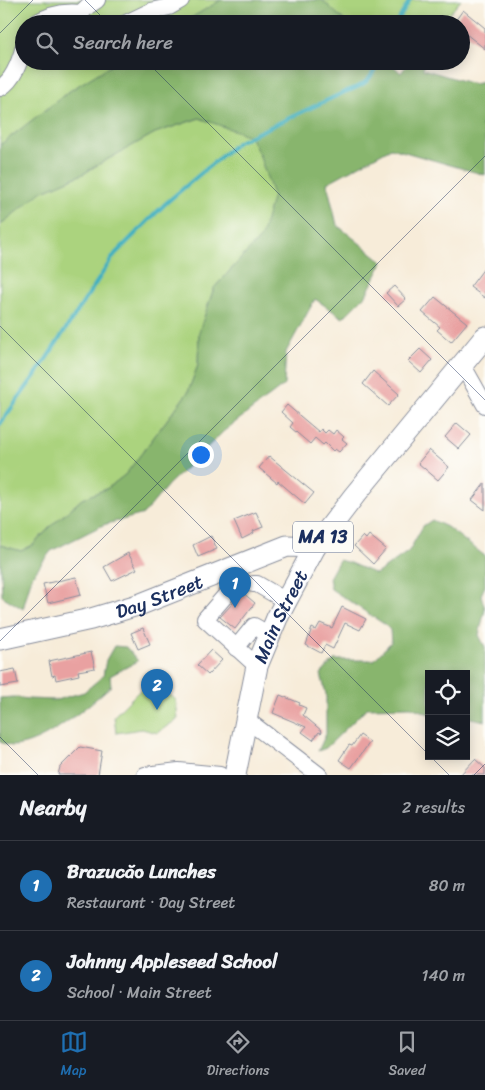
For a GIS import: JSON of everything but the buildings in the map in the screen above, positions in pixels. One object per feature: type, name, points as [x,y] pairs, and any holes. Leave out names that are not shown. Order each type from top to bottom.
[{"type":"main road","name":"Main Street","points":[[235,775],[257,666],[286,601],[314,547],[485,337]]},
{"type":"main road","name":"Day Street","points":[[0,639],[91,619],[141,604],[287,546],[314,547]]},
{"type":"street","points":[[84,15],[88,6],[97,0]]},
{"type":"street","points":[[143,15],[169,2]]},
{"type":"street","points":[[53,15],[63,12],[72,15]]},
{"type":"street","points":[[0,88],[10,80],[15,69]]},
{"type":"street","points":[[463,366],[485,406]]},
{"type":"street","points":[[253,584],[258,584],[286,601]]},
{"type":"street","points":[[225,596],[205,619],[257,666]]},
{"type":"street","points":[[236,648],[254,626],[270,635]]},
{"type":"street","points":[[247,720],[319,775]]},
{"type":"street","points":[[146,775],[179,771],[220,775]]},
{"type":"green space","points":[[0,0],[221,0],[196,15],[15,15],[15,70],[103,70],[71,90],[0,145]]},
{"type":"green space","points":[[221,0],[322,0],[338,15],[196,15]]},
{"type":"green space","points":[[322,0],[461,0],[448,15],[338,15]]},
{"type":"green space","points":[[103,70],[398,70],[401,73],[403,70],[426,70],[473,84],[485,82],[485,120],[481,125],[485,129],[485,175],[391,148],[327,183],[337,225],[383,262],[366,295],[343,318],[315,299],[286,352],[284,385],[224,431],[168,485],[144,514],[103,525],[51,551],[32,576],[23,609],[2,596],[0,545],[21,551],[33,545],[52,525],[82,499],[108,488],[126,474],[188,392],[198,365],[199,332],[214,288],[261,237],[273,195],[259,154],[250,136],[199,118],[155,133],[85,173],[41,192],[0,225],[0,145],[71,90]]},
{"type":"green space","points":[[200,118],[250,136],[259,154],[275,200],[261,237],[214,288],[199,332],[198,365],[188,392],[126,474],[108,488],[82,499],[52,525],[33,545],[21,551],[0,545],[0,225],[41,192],[85,173],[155,133]]},
{"type":"green space","points":[[432,520],[447,527],[485,556],[485,586],[481,595],[485,609],[479,635],[485,647],[485,721],[470,718],[470,670],[425,670],[425,712],[411,707],[367,708],[326,748],[318,751],[326,734],[326,694],[321,674],[334,660],[374,660],[391,642],[390,630],[384,624],[331,589],[329,578],[339,560],[376,574],[409,551],[423,526]]},
{"type":"green space","points":[[114,646],[126,647],[138,661],[110,676],[111,686],[90,704],[64,724],[37,740],[11,746],[0,742],[0,698],[56,700],[84,692],[103,676],[106,660]]},
{"type":"green space","points":[[148,686],[163,691],[176,700],[178,719],[157,733],[142,729],[116,733],[114,716],[140,690]]},
{"type":"waterway","points":[[401,15],[410,0]]},
{"type":"waterway","points":[[0,424],[39,370],[115,254],[166,203],[238,142],[363,84],[374,70]]},
{"type":"place","name":"Brazucăo Lunches","points":[[235,608]]},
{"type":"place","name":"Johnny Appleseed School","points":[[157,710]]}]
